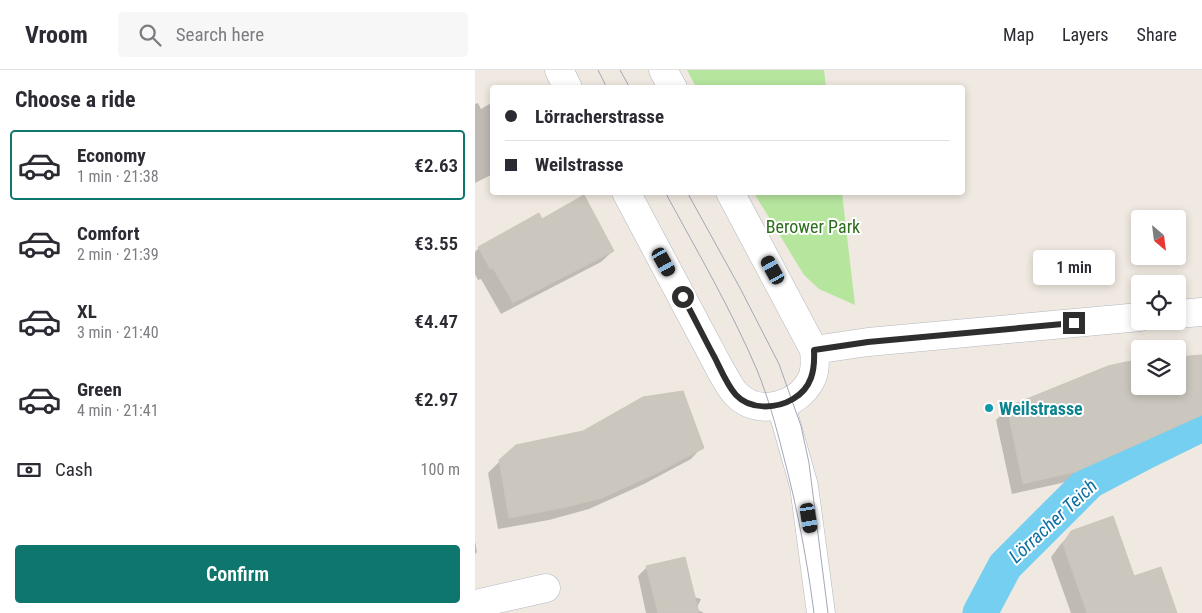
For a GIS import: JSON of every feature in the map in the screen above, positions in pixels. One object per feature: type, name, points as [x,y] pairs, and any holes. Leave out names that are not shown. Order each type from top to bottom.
[{"type":"main road","points":[[559,70],[566,85]]},
{"type":"main road","points":[[663,70],[671,85]]},
{"type":"main road","points":[[628,195],[720,369],[736,395],[748,403],[761,406],[781,405],[803,392],[811,379],[815,365],[814,350],[733,195]]},
{"type":"main road","points":[[1186,313],[1202,312]]},
{"type":"main road","points":[[814,350],[868,342],[1131,318]]},
{"type":"main road","points":[[781,405],[804,486],[812,534],[821,613]]},
{"type":"main road","points":[[475,604],[546,588]]},
{"type":"green space","points":[[687,70],[824,70],[826,85],[695,85]]},
{"type":"green space","name":"Berower Park","points":[[755,195],[842,195],[855,305],[819,289],[804,275]]},
{"type":"building","points":[[584,195],[614,251],[513,303],[493,268],[490,269],[478,247],[539,213],[542,219]]},
{"type":"building","points":[[1202,355],[1202,415],[1075,472],[1023,484],[1007,407],[1108,366],[1131,362],[1131,395],[1186,395],[1186,356]]},
{"type":"building","points":[[683,391],[704,448],[657,473],[602,498],[509,518],[499,460],[516,445],[583,431],[643,397]]},
{"type":"building","points":[[1113,516],[1134,576],[1161,567],[1177,613],[1087,613],[1063,544],[1071,531]]},
{"type":"building","points":[[685,557],[699,613],[658,613],[646,566]]},
{"type":"waterway","name":"Lörracher Teich","points":[[980,613],[1005,566],[1090,481],[1202,424]]},
{"type":"tram line","points":[[598,70],[606,85]]},
{"type":"tram line","points":[[620,70],[628,85]]},
{"type":"tram line","points":[[667,195],[736,325],[765,391],[778,433],[793,494],[805,553],[814,613]]},
{"type":"tram line","points":[[689,195],[779,364],[801,426],[809,463],[828,613]]},
{"type":"place","name":"Weilstrasse","points":[[989,408]]},
{"type":"route","points":[[683,297],[720,369],[736,395],[748,403],[761,406],[781,405],[803,392],[811,379],[815,365],[814,350],[868,342],[1074,323]]}]
